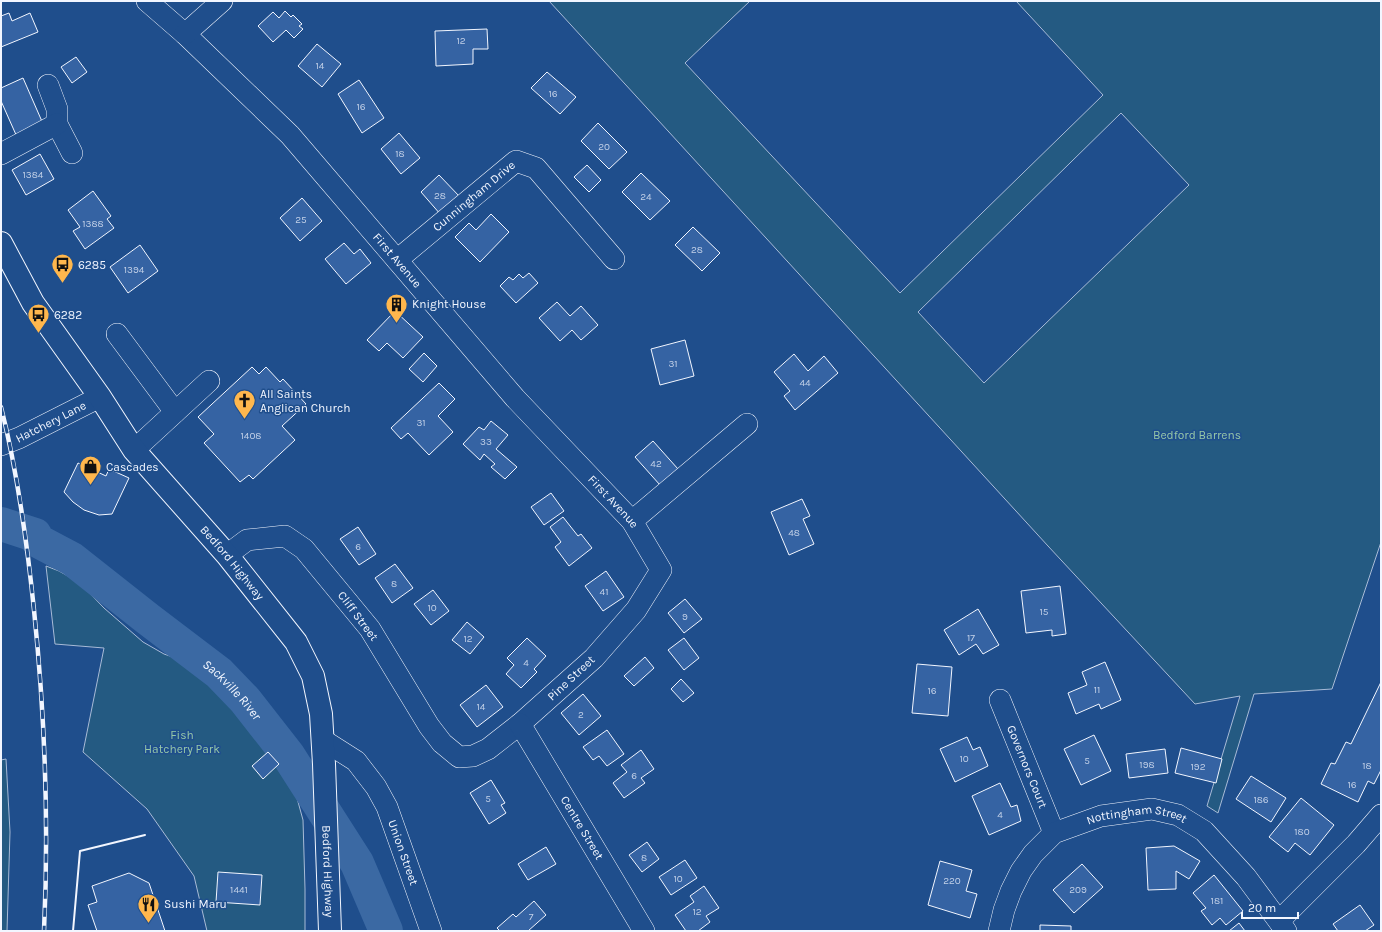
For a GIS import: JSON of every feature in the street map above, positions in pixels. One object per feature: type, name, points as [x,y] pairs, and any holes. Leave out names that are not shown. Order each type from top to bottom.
[{"type":"main road","name":"Bedford Highway","points":[[1,243],[33,303],[100,397],[134,450],[227,555],[296,642],[313,676],[321,714],[323,740],[330,931]]},
{"type":"street","name":"First Avenue","points":[[147,1],[185,34],[290,135],[515,398],[632,521],[661,570]]},
{"type":"street","points":[[185,34],[222,1]]},
{"type":"street","points":[[48,85],[57,109],[57,124],[72,153]]},
{"type":"street","points":[[1,154],[57,124]]},
{"type":"street","name":"Cunningham Drive","points":[[397,260],[516,160],[536,168],[614,259]]},
{"type":"street","points":[[117,334],[175,412]]},
{"type":"street","points":[[134,450],[209,381]]},
{"type":"street","name":"Hatchery Lane","points":[[1,444],[19,438],[100,397]]},
{"type":"street","points":[[632,521],[747,424]]},
{"type":"street","name":"Cliff Street","points":[[227,555],[247,540],[285,536],[304,549],[370,629],[429,726],[442,743],[459,756]]},
{"type":"street","name":"Pine Street","points":[[459,756],[473,756],[488,749],[520,724],[594,658],[636,610],[661,570]]},
{"type":"street","name":"Governors Court","points":[[1000,700],[1054,833]]},
{"type":"street","name":"Centre Street","points":[[520,724],[644,931]]},
{"type":"street","name":"Union Street","points":[[323,740],[356,761],[376,787],[387,807],[431,931]]},
{"type":"street","name":"Union Street","points":[[324,764],[345,768],[368,778]]},
{"type":"street","name":"Nottingham Street","points":[[999,931],[1004,910],[1021,871],[1033,854],[1054,833],[1101,816],[1152,809],[1178,815],[1204,830],[1246,877],[1282,926]]},
{"type":"street","points":[[1282,926],[1381,815]]},
{"type":"green space","name":"Bedford Barrens","points":[[549,1],[750,1],[685,63],[900,293],[1103,95],[1016,1],[1381,1],[1381,542],[1332,689],[1254,694],[1218,813],[1207,806],[1240,696],[1195,704],[1048,546]],"holes":[[[1121,113],[1189,185],[984,383],[918,312]]]},
{"type":"green space","name":"Fish Hatchery Park","points":[[46,566],[59,571],[80,583],[104,608],[143,642],[164,654],[195,665],[213,675],[234,688],[242,700],[250,704],[248,710],[251,716],[289,769],[303,820],[305,931],[207,931],[194,876],[147,809],[83,752],[104,648],[55,644]]},
{"type":"green space","points":[[6,759],[10,832],[7,931],[1,931],[1,760]]},
{"type":"building","points":[[285,11],[291,17],[293,15],[302,24],[299,26],[303,29],[294,38],[286,30],[273,42],[258,26],[273,12],[279,18]]},
{"type":"building","points":[[9,13],[12,21],[30,13],[38,32],[1,47],[1,16]]},
{"type":"building","points":[[487,29],[488,49],[473,49],[473,64],[436,66],[435,31]]},
{"type":"building","points":[[317,44],[341,64],[322,87],[298,66]]},
{"type":"building","points":[[76,57],[87,72],[72,83],[61,67]]},
{"type":"building","points":[[547,72],[576,97],[560,114],[531,88]]},
{"type":"building","points":[[23,78],[44,126],[17,137],[1,101],[1,88]]},
{"type":"building","points":[[359,80],[384,118],[362,133],[338,94]]},
{"type":"building","points":[[598,123],[627,152],[609,169],[581,141]]},
{"type":"building","points":[[399,133],[420,158],[401,174],[381,149]]},
{"type":"building","points":[[40,154],[54,179],[26,195],[12,170]]},
{"type":"building","points":[[587,165],[601,180],[589,192],[574,177]]},
{"type":"building","points":[[641,173],[670,201],[650,220],[622,192]]},
{"type":"building","points":[[439,175],[460,197],[441,215],[421,192]]},
{"type":"building","points":[[93,191],[111,216],[107,219],[114,228],[85,249],[73,231],[80,227],[68,210]]},
{"type":"building","points":[[302,198],[322,221],[300,241],[280,218]]},
{"type":"building","points":[[491,214],[509,232],[480,262],[455,237],[469,223],[476,230]]},
{"type":"building","points":[[693,227],[720,253],[702,271],[675,245]]},
{"type":"building","points":[[344,243],[354,254],[360,249],[371,263],[346,284],[325,259]]},
{"type":"building","points":[[140,245],[158,271],[128,293],[110,267]]},
{"type":"building","points":[[529,273],[538,283],[516,303],[500,286],[509,277],[513,280],[519,274],[523,278]]},
{"type":"building","points":[[557,302],[570,316],[581,306],[598,325],[581,340],[572,330],[560,341],[539,318]]},
{"type":"building","name":"Knight House","points":[[395,311],[423,337],[403,358],[387,343],[379,351],[367,340]]},
{"type":"building","points":[[685,340],[694,376],[660,385],[651,349]]},
{"type":"building","points":[[424,353],[437,366],[423,382],[409,369]]},
{"type":"building","points":[[794,354],[808,371],[824,356],[838,373],[795,410],[784,396],[790,391],[774,372]]},
{"type":"building","name":"All Saints Anglican Church","points":[[252,367],[259,374],[266,367],[280,382],[283,379],[306,404],[282,426],[295,440],[253,479],[249,475],[240,482],[204,443],[214,434],[198,417]]},
{"type":"building","points":[[439,383],[455,399],[438,416],[453,432],[429,455],[408,433],[401,439],[391,428]]},
{"type":"building","points":[[491,421],[508,435],[496,449],[517,467],[505,479],[491,467],[495,464],[484,454],[480,460],[463,444],[479,427],[484,430]]},
{"type":"building","points":[[653,441],[678,469],[660,485],[635,457]]},
{"type":"building","points":[[78,463],[106,476],[109,469],[129,478],[112,514],[99,515],[84,510],[73,502],[64,492]]},
{"type":"building","points":[[551,493],[564,511],[544,525],[531,507]]},
{"type":"building","points":[[802,499],[810,516],[803,519],[814,544],[789,555],[771,512]]},
{"type":"building","points":[[563,517],[578,536],[581,534],[592,548],[569,566],[555,547],[561,542],[550,527]]},
{"type":"building","points":[[358,527],[376,554],[359,565],[340,539]]},
{"type":"building","points":[[395,564],[413,588],[392,603],[375,578]]},
{"type":"building","points":[[606,571],[624,597],[603,611],[585,586]]},
{"type":"building","points":[[1060,586],[1066,634],[1052,636],[1052,630],[1026,633],[1021,591]]},
{"type":"building","points":[[433,590],[449,611],[431,625],[414,604]]},
{"type":"building","points":[[685,599],[702,619],[684,633],[668,613]]},
{"type":"building","points":[[978,609],[999,645],[983,654],[976,644],[959,655],[944,630]]},
{"type":"building","points":[[467,622],[484,637],[470,654],[452,640]]},
{"type":"building","points":[[527,638],[546,656],[534,669],[537,672],[521,688],[506,674],[514,665],[507,658]]},
{"type":"building","points":[[684,638],[699,658],[684,670],[668,650]]},
{"type":"building","points":[[645,657],[654,668],[634,686],[624,676]]},
{"type":"building","points":[[1105,662],[1121,700],[1101,709],[1099,704],[1076,714],[1068,693],[1087,685],[1082,672]]},
{"type":"building","points":[[917,664],[952,667],[948,716],[912,713]]},
{"type":"building","points":[[681,679],[694,693],[683,702],[671,689]]},
{"type":"building","points":[[1381,682],[1381,770],[1374,784],[1368,781],[1358,802],[1321,784],[1331,763],[1335,764],[1346,742],[1351,744]]},
{"type":"building","points":[[486,685],[503,707],[477,727],[460,705]]},
{"type":"building","points":[[583,694],[601,716],[579,735],[561,713]]},
{"type":"building","points":[[607,730],[624,754],[607,766],[599,756],[593,760],[583,747]]},
{"type":"building","points":[[1094,735],[1111,771],[1081,785],[1064,749]]},
{"type":"building","points":[[967,737],[973,750],[980,747],[988,766],[955,782],[940,749]]},
{"type":"building","points":[[1181,748],[1222,759],[1216,783],[1175,773]]},
{"type":"building","points":[[1165,749],[1168,773],[1129,778],[1126,754]]},
{"type":"building","points":[[641,750],[654,769],[641,778],[645,783],[624,798],[613,783],[627,772],[621,765]]},
{"type":"building","points":[[268,752],[279,764],[263,779],[252,766]]},
{"type":"building","points":[[1251,776],[1286,798],[1271,822],[1236,799]]},
{"type":"building","points":[[491,780],[505,803],[501,805],[506,813],[489,824],[470,793]]},
{"type":"building","points":[[1000,783],[1011,807],[1017,805],[1021,821],[989,835],[972,796]]},
{"type":"building","points":[[1301,798],[1334,825],[1310,855],[1295,843],[1288,852],[1269,837]]},
{"type":"building","points":[[647,842],[659,859],[642,872],[629,855]]},
{"type":"building","points":[[1174,846],[1200,861],[1189,879],[1176,871],[1176,889],[1148,890],[1146,848]]},
{"type":"building","points":[[546,847],[556,864],[528,880],[518,864]]},
{"type":"building","points":[[685,860],[697,878],[671,895],[659,877]]},
{"type":"building","points":[[940,861],[972,870],[966,891],[977,894],[970,918],[928,905]]},
{"type":"building","points":[[1082,864],[1103,887],[1074,913],[1053,890]]},
{"type":"building","points":[[218,872],[262,875],[260,905],[216,902]]},
{"type":"building","points":[[129,873],[149,883],[165,931],[97,931],[88,905],[97,902],[92,886]]},
{"type":"building","points":[[1214,875],[1243,911],[1226,925],[1220,918],[1212,925],[1201,911],[1206,908],[1193,893]]},
{"type":"building","points":[[704,886],[719,908],[706,916],[710,922],[698,931],[686,931],[675,915],[694,902],[690,896]]},
{"type":"building","points":[[534,901],[546,915],[528,931],[500,931],[497,928],[513,914],[516,917]]},
{"type":"building","points":[[1360,905],[1374,925],[1365,931],[1338,931],[1333,924]]},
{"type":"building","points":[[1239,923],[1245,931],[1229,931]]},
{"type":"building","points":[[1040,925],[1071,926],[1071,931],[1040,931]]},
{"type":"waterway","name":"Sackville River","points":[[1,524],[35,535],[38,541],[72,559],[219,673],[245,700],[288,755],[357,863],[386,931]]},
{"type":"railway","points":[[1,407],[12,457],[25,534],[38,650],[46,811],[44,931]]},
{"type":"wall","points":[[73,931],[80,851],[145,835]]},
{"type":"place","name":"6285","points":[[62,284]]},
{"type":"place","name":"Knight House","points":[[396,324]]},
{"type":"place","name":"6282","points":[[39,334]]},
{"type":"place","name":"All Saints Anglican Church","points":[[245,420]]},
{"type":"place","name":"Cascades","points":[[90,486]]},
{"type":"place","name":"Sushi Maru","points":[[148,924]]}]
